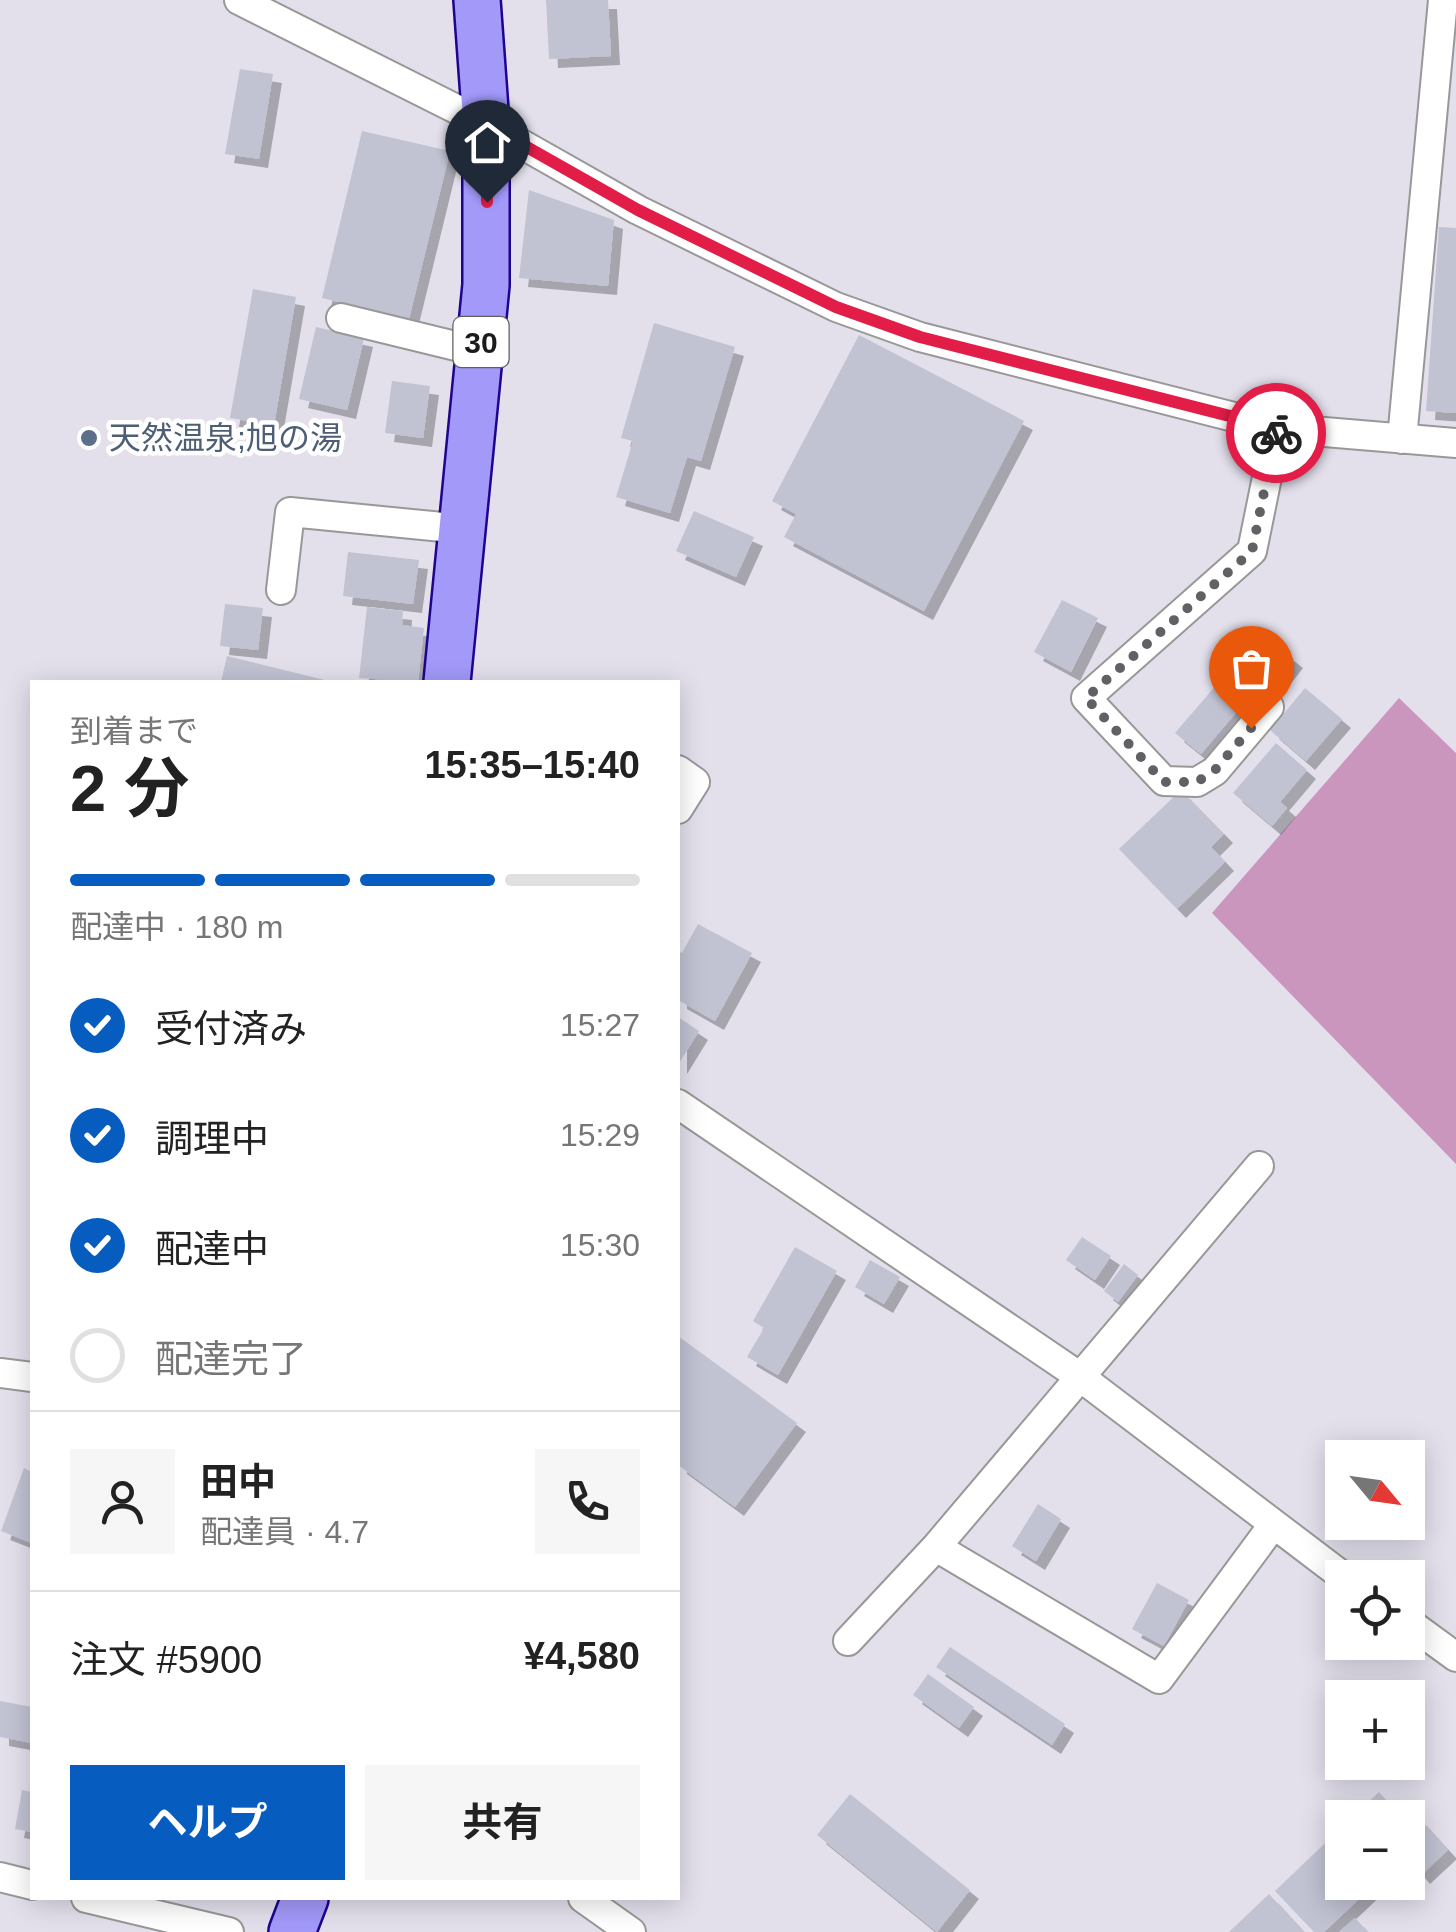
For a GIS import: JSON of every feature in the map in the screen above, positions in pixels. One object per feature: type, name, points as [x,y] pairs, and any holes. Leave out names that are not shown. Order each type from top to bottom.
[{"type":"main road","name":"30","points":[[447,680],[486,268],[486,124],[477,0]]},
{"type":"main road","points":[[292,1932],[303,1900]]},
{"type":"street","points":[[239,0],[486,124],[638,210],[836,307],[920,337],[1277,428],[1456,443]]},
{"type":"street","points":[[1402,438],[1443,0]]},
{"type":"street","points":[[341,318],[480,352]]},
{"type":"street","points":[[1269,707],[1215,770],[1197,782],[1164,782],[1086,698],[1252,551],[1277,428]]},
{"type":"street","points":[[280,590],[290,512],[464,530]]},
{"type":"street","points":[[680,771],[695,782],[680,805]]},
{"type":"street","points":[[680,1105],[1079,1376],[1325,1563]]},
{"type":"street","points":[[848,1641],[936,1547],[1259,1166]]},
{"type":"street","points":[[0,1373],[30,1377]]},
{"type":"street","points":[[936,1547],[1160,1679],[1273,1525]]},
{"type":"street","points":[[1425,1634],[1456,1657]]},
{"type":"street","points":[[0,1877],[30,1884]]},
{"type":"street","points":[[94,1900],[229,1932]]},
{"type":"street","points":[[586,1900],[631,1932]]},
{"type":"shaded area","points":[[1399,698],[1456,753],[1456,1164],[1212,913]]},
{"type":"building","points":[[546,0],[608,0],[611,56],[549,59]]},
{"type":"building","points":[[240,69],[273,74],[259,159],[225,154]]},
{"type":"building","points":[[362,131],[450,151],[409,319],[322,298]]},
{"type":"building","points":[[529,190],[614,220],[608,286],[519,278]]},
{"type":"building","points":[[1439,227],[1456,228],[1456,413],[1426,411]]},
{"type":"building","points":[[253,289],[296,297],[274,425],[230,418]]},
{"type":"building","points":[[654,323],[735,347],[701,461],[687,457],[670,513],[616,497],[633,441],[621,438]]},
{"type":"building","points":[[316,327],[364,338],[347,410],[299,399]]},
{"type":"building","points":[[859,335],[1024,421],[924,611],[784,537],[796,514],[772,501]]},
{"type":"building","points":[[392,381],[430,386],[423,438],[385,433]]},
{"type":"building","points":[[694,511],[754,537],[736,577],[676,551]]},
{"type":"building","points":[[348,552],[419,560],[413,604],[343,596]]},
{"type":"building","points":[[1062,600],[1098,618],[1071,672],[1034,652]]},
{"type":"building","points":[[225,604],[263,608],[258,650],[220,646]]},
{"type":"building","points":[[367,607],[403,611],[402,625],[424,628],[418,680],[359,678]]},
{"type":"building","points":[[1266,637],[1294,659],[1277,681],[1249,660]]},
{"type":"building","points":[[227,656],[325,680],[221,680]]},
{"type":"building","points":[[1236,662],[1261,683],[1201,754],[1175,733]]},
{"type":"building","points":[[1305,688],[1342,719],[1306,761],[1270,730]]},
{"type":"building","points":[[1276,743],[1307,770],[1280,802],[1287,808],[1272,826],[1233,793]]},
{"type":"building","points":[[1181,790],[1224,834],[1211,847],[1225,862],[1177,909],[1119,849]]},
{"type":"building","points":[[698,924],[752,953],[715,1021],[680,1001],[682,953]]},
{"type":"building","points":[[680,1018],[699,1031],[680,1062]]},
{"type":"building","points":[[1082,1237],[1111,1256],[1095,1280],[1066,1260]]},
{"type":"building","points":[[795,1247],[837,1271],[778,1375],[747,1357],[764,1328],[753,1321]]},
{"type":"building","points":[[870,1260],[900,1277],[884,1304],[855,1287]]},
{"type":"building","points":[[1124,1264],[1138,1275],[1118,1302],[1104,1291]]},
{"type":"building","points":[[680,1337],[797,1423],[735,1507],[680,1466]]},
{"type":"building","points":[[24,1468],[30,1471],[30,1542],[1,1531]]},
{"type":"building","points":[[1038,1504],[1061,1519],[1036,1561],[1012,1546]]},
{"type":"building","points":[[1157,1583],[1189,1600],[1164,1646],[1132,1629]]},
{"type":"building","points":[[950,1647],[1065,1724],[1052,1745],[936,1667]]},
{"type":"building","points":[[928,1674],[974,1707],[959,1728],[913,1695]]},
{"type":"building","points":[[0,1701],[30,1707],[30,1743],[0,1737]]},
{"type":"building","points":[[22,1790],[30,1792],[30,1832],[15,1829]]},
{"type":"building","points":[[1379,1792],[1386,1800],[1371,1800]]},
{"type":"building","points":[[850,1794],[970,1890],[937,1932],[817,1835]]},
{"type":"building","points":[[1425,1825],[1448,1850],[1425,1871]]},
{"type":"building","points":[[1325,1843],[1325,1900],[1358,1900],[1324,1932],[1314,1932],[1275,1891]]},
{"type":"building","points":[[1269,1894],[1304,1932],[1229,1932]]},
{"type":"building","points":[[1355,1918],[1368,1932],[1339,1932]]},
{"type":"way so far","points":[[1251,728],[1215,770],[1197,782],[1164,782],[1086,698],[1252,551],[1276,433]]},
{"type":"place","name":"天然温泉;旭の湯","points":[[89,438]]},
{"type":"route","points":[[487,202],[486,124],[638,210],[836,307],[920,337],[1277,428],[1276,433]]}]
